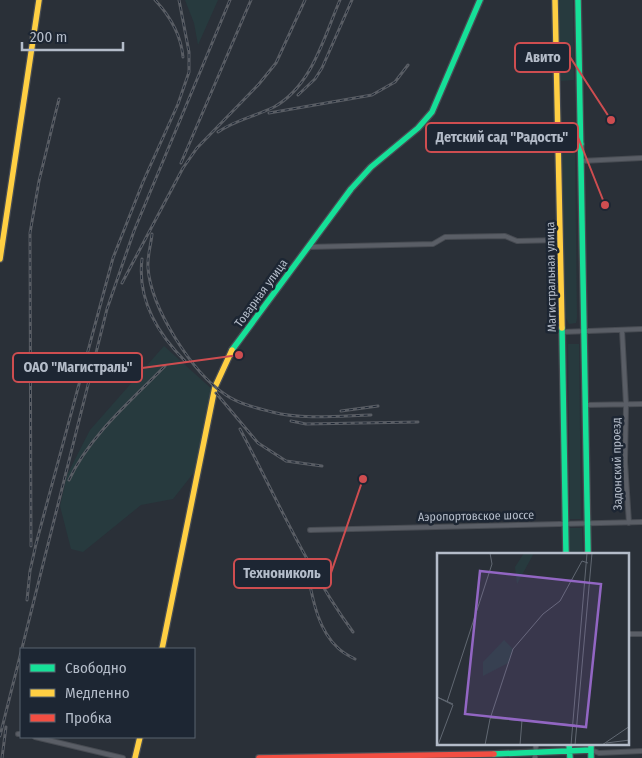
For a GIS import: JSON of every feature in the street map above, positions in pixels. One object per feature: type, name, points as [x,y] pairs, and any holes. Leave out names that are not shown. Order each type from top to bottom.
[{"type":"street","points":[[0,259],[40,0]]},
{"type":"street","name":"Товарная улица","points":[[162,648],[215,387],[229,355],[351,189],[370,167],[418,128],[432,112],[480,0]]},
{"type":"street","name":"Магистральная улица","points":[[555,0],[566,553]]},
{"type":"street","points":[[578,0],[588,553]]},
{"type":"street","points":[[558,145],[581,144]]},
{"type":"street","points":[[581,161],[642,158]]},
{"type":"street","points":[[308,247],[433,244],[445,237],[505,236],[517,241],[560,240]]},
{"type":"street","points":[[562,332],[642,329]]},
{"type":"street","name":"Задонский проезд","points":[[622,330],[626,404],[625,462],[629,523]]},
{"type":"street","points":[[585,405],[642,404]]},
{"type":"street","name":"Аэропортовское шоссе","points":[[310,530],[642,522]]},
{"type":"street","points":[[38,738],[123,758]]},
{"type":"street","points":[[135,758],[140,738]]},
{"type":"street","points":[[259,758],[570,755],[591,747]]},
{"type":"street","points":[[591,747],[600,753],[642,751]]},
{"type":"street","points":[[591,747],[591,758]]},
{"type":"green space","points":[[185,0],[218,0],[198,45],[194,23]]},
{"type":"green space","points":[[559,0],[573,0],[574,80],[561,81]]},
{"type":"green space","points":[[570,146],[575,150],[577,318],[576,323],[569,324],[565,316],[562,151],[563,148]]},
{"type":"green space","points":[[568,344],[579,344],[581,519],[570,519]]},
{"type":"green space","points":[[164,346],[214,391],[199,466],[173,499],[141,505],[83,552],[71,549],[60,506],[67,475],[90,430]]},
{"type":"green space","points":[[569,528],[582,528],[583,553],[570,553]]},
{"type":"railway","points":[[155,0],[174,26],[180,41],[183,57]]},
{"type":"railway","points":[[27,600],[30,571],[36,544],[113,258],[143,182],[178,104],[189,72],[189,52],[179,0]]},
{"type":"railway","points":[[22,648],[107,309],[134,231],[230,0]]},
{"type":"railway","points":[[181,163],[251,0]]},
{"type":"railway","points":[[122,283],[183,168],[197,148],[259,84],[276,63],[305,0]]},
{"type":"railway","points":[[218,132],[231,124],[274,107],[298,87],[315,60],[340,0]]},
{"type":"railway","points":[[298,95],[315,79],[322,68],[352,0]]},
{"type":"railway","points":[[269,113],[372,95],[395,82],[408,65]]},
{"type":"railway","points":[[31,546],[30,233],[39,181],[59,99]]},
{"type":"railway","points":[[152,234],[148,268],[157,302],[165,320],[187,356],[213,385],[237,401],[272,412],[296,416],[322,417],[371,415]]},
{"type":"railway","points":[[142,259],[141,274],[143,288],[151,315],[166,339],[185,361]]},
{"type":"railway","points":[[69,480],[88,448],[100,433],[165,366]]},
{"type":"railway","points":[[216,393],[258,443],[286,461],[322,466]]},
{"type":"railway","points":[[341,411],[378,406]]},
{"type":"railway","points":[[291,421],[306,424],[418,422]]},
{"type":"railway","points":[[240,429],[307,558],[336,608],[353,632]]},
{"type":"railway","points":[[306,566],[316,610],[325,631],[338,648],[355,659]]},
{"type":"railway","points":[[0,736],[20,656]]},
{"type":"railway","points":[[2,758],[6,727]]},
{"type":"traffic: fast","points":[[232,350],[351,189],[371,167],[418,128],[432,112],[480,0]]},
{"type":"traffic: fast","points":[[578,0],[588,553]]},
{"type":"traffic: fast","points":[[558,145],[581,144]]},
{"type":"traffic: fast","points":[[562,328],[566,553]]},
{"type":"traffic: fast","points":[[569,746],[570,758]]},
{"type":"traffic: fast","points":[[591,746],[591,758]]},
{"type":"traffic: fast","points":[[494,754],[591,750]]},
{"type":"traffic: slow","points":[[0,259],[39,0]]},
{"type":"traffic: slow","points":[[555,0],[562,328]]},
{"type":"traffic: slow","points":[[162,648],[215,387],[232,350]]},
{"type":"traffic: slow","points":[[135,758],[140,738]]},
{"type":"traffic: jam","points":[[259,758],[494,754]]},
{"type":"place","name":"Авито","points":[[611,120]]},
{"type":"place","name":"Детский сад \"Радость\"","points":[[605,205]]},
{"type":"place","name":"ОАО \"Магистраль\"","points":[[239,355]]},
{"type":"place","name":"Технониколь","points":[[363,479]]}]
